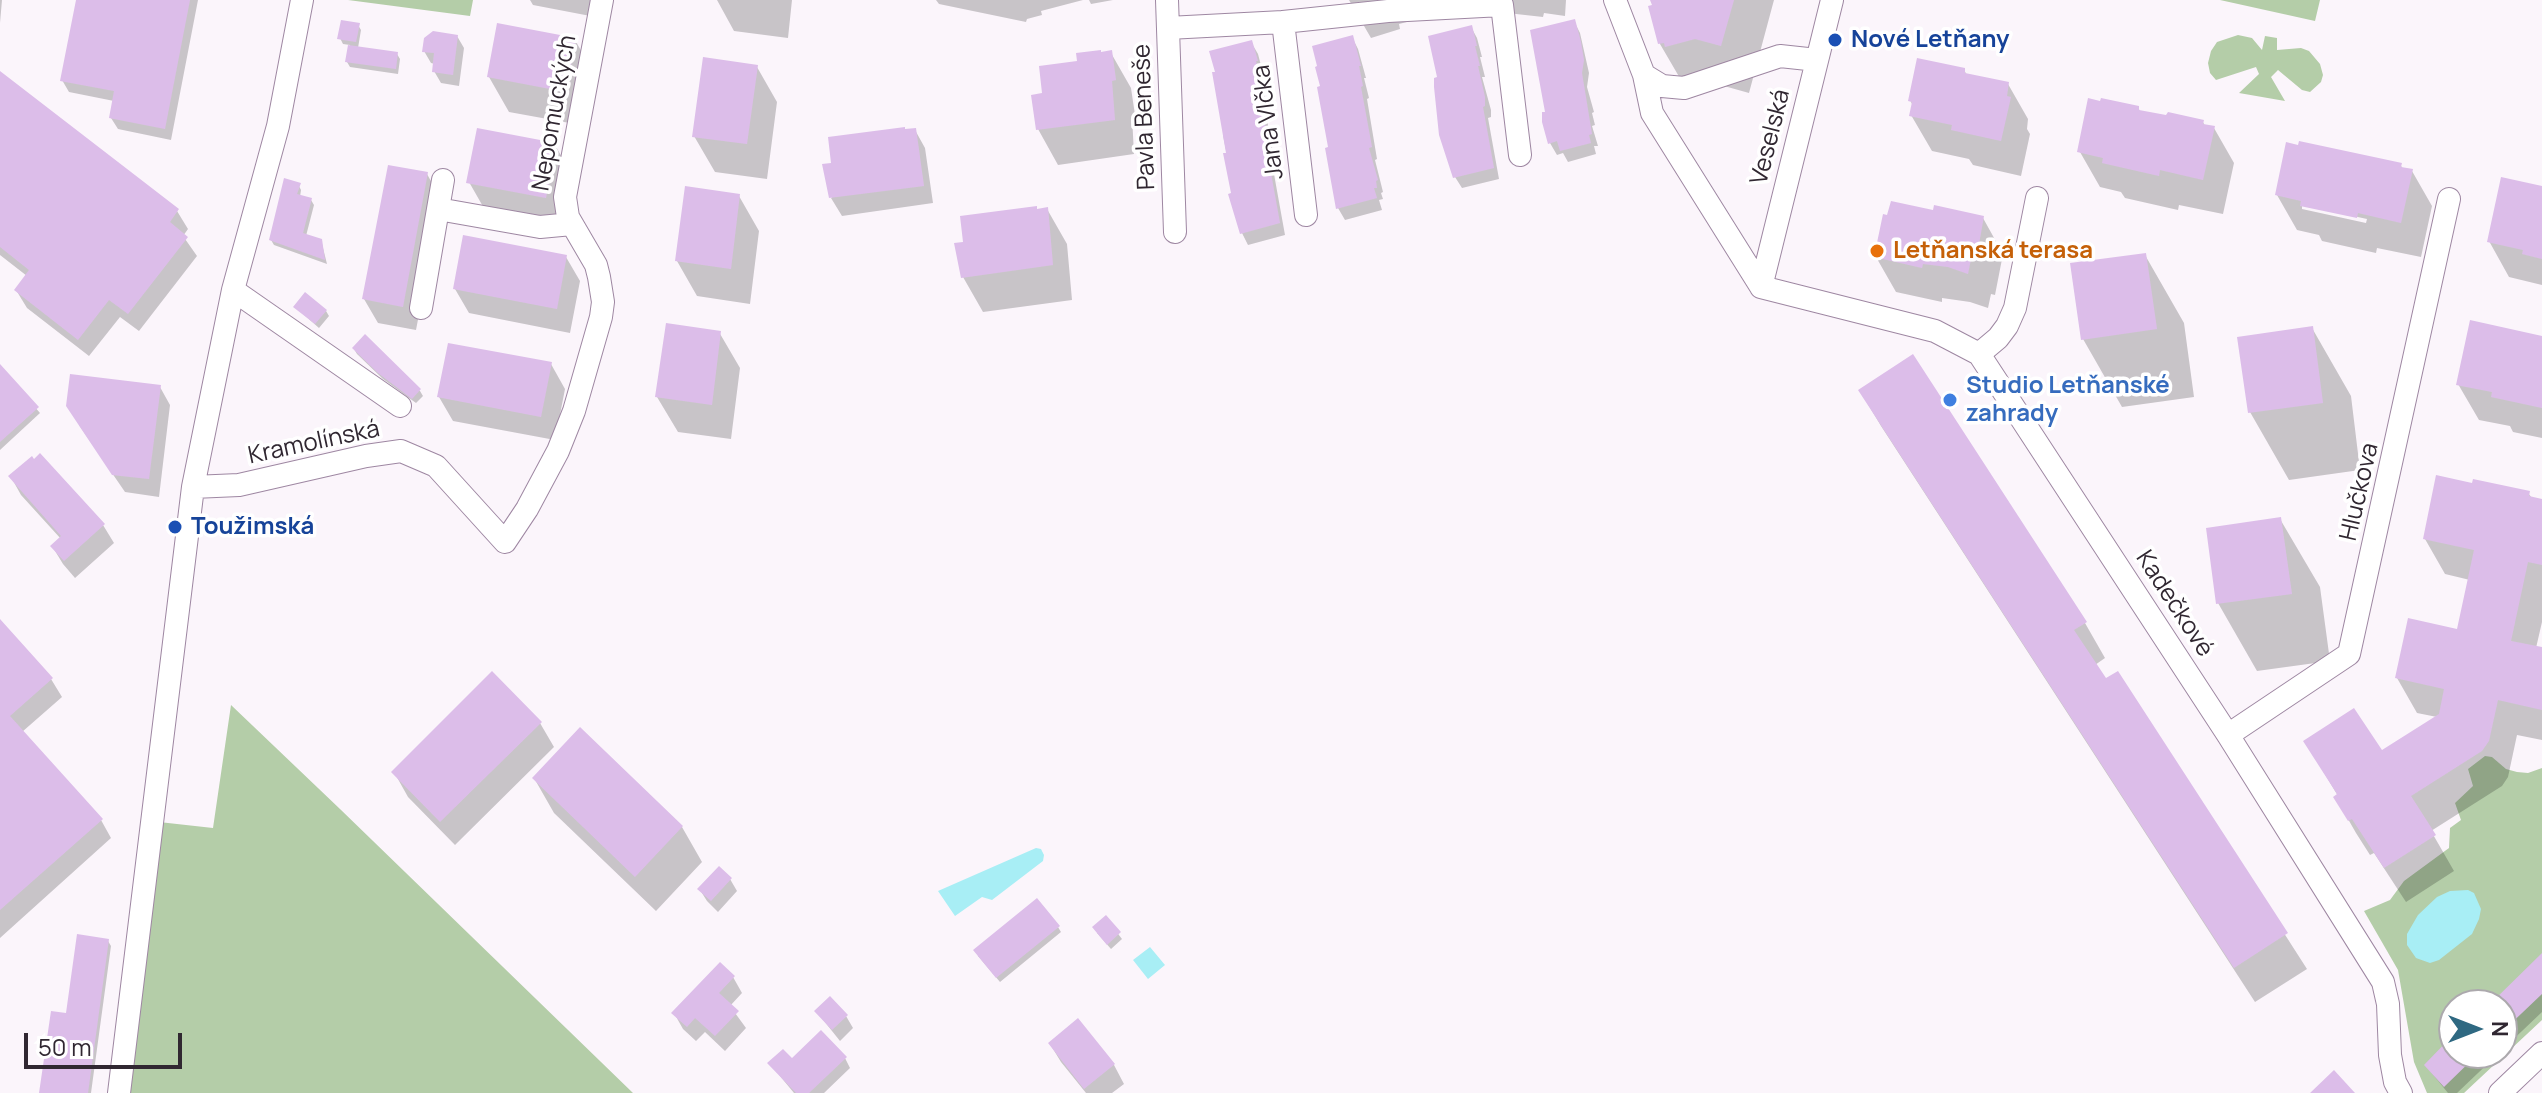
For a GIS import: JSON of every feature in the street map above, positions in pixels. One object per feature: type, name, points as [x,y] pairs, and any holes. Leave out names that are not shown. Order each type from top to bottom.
[{"type":"street","points":[[119,1093],[193,487],[233,290],[278,126],[302,0]]},
{"type":"street","name":"Nepomuckých","points":[[505,542],[527,509],[558,451],[574,411],[601,317],[603,302],[596,265],[572,224],[565,207],[565,197],[602,0]]},
{"type":"street","name":"Pavla Beneše","points":[[1167,0],[1175,232]]},
{"type":"street","points":[[1615,0],[1644,75],[1652,113],[1761,287]]},
{"type":"street","name":"Veselská","points":[[1761,287],[1832,0]]},
{"type":"street","points":[[1168,28],[1502,5],[1520,155]]},
{"type":"street","name":"Jana Vlčka","points":[[1283,22],[1306,215]]},
{"type":"street","points":[[1644,75],[1662,86],[1684,88],[1780,56],[1817,60]]},
{"type":"street","points":[[421,308],[443,180]]},
{"type":"street","points":[[1979,354],[1998,338],[2015,308],[2037,198]]},
{"type":"street","name":"Hlučkova","points":[[2228,735],[2349,654],[2403,420],[2449,199]]},
{"type":"street","points":[[438,209],[540,227],[572,224]]},
{"type":"street","name":"Kadečkové","points":[[1761,287],[1935,331],[1979,354],[2228,735],[2383,982],[2388,1004],[2390,1055],[2395,1082],[2401,1093]]},
{"type":"street","name":"Kramolínská","points":[[233,290],[400,406]]},
{"type":"street","name":"Kramolínská","points":[[193,487],[239,485],[401,451],[436,466],[505,542]]},
{"type":"street","points":[[2500,1093],[2542,1053]]},
{"type":"green space","points":[[348,0],[473,0],[470,16]]},
{"type":"green space","points":[[2220,0],[2320,0],[2315,21]]},
{"type":"green space","points":[[2238,35],[2252,38],[2262,50],[2265,36],[2277,38],[2277,50],[2301,48],[2309,51],[2320,64],[2321,82],[2310,92],[2302,90],[2278,70],[2271,77],[2285,101],[2239,93],[2259,74],[2256,67],[2216,80],[2210,73],[2208,63],[2211,51],[2217,42]]},
{"type":"green space","points":[[231,705],[633,1093],[127,1093],[159,822],[213,828]]},
{"type":"green space","points":[[2485,756],[2517,772],[2528,773],[2542,768],[2542,1020],[2518,1042],[2518,989],[2438,989],[2438,1069],[2490,1069],[2464,1093],[2427,1093],[2414,1062],[2398,970],[2364,911],[2390,900],[2404,881],[2449,848],[2450,828],[2461,820],[2455,803],[2473,786],[2468,769]]},
{"type":"water","points":[[1036,848],[1041,849],[1043,861],[992,900],[982,897],[955,916],[938,891]]},
{"type":"water","points":[[2468,890],[2474,893],[2481,909],[2472,934],[2439,960],[2430,963],[2416,958],[2407,945],[2407,934],[2418,915],[2437,897],[2450,891]]},
{"type":"water","points":[[1150,947],[1165,965],[1148,979],[1133,960]]},
{"type":"building","points":[[76,0],[190,0],[165,129],[109,118],[114,91],[60,81]]},
{"type":"building","points":[[1650,0],[1734,0],[1721,46],[1695,39],[1665,47],[1664,43],[1658,44],[1648,6],[1652,5]]},
{"type":"building","points":[[1575,19],[1584,60],[1582,73],[1591,143],[1560,151],[1557,141],[1548,144],[1542,122],[1542,112],[1545,112],[1530,30]]},
{"type":"building","points":[[341,20],[360,23],[356,42],[337,39]]},
{"type":"building","points":[[497,23],[576,38],[566,92],[487,77]]},
{"type":"building","points":[[1472,25],[1494,168],[1453,178],[1439,135],[1434,87],[1434,78],[1437,77],[1428,36]]},
{"type":"building","points":[[433,31],[458,35],[453,75],[432,72],[434,53],[422,52],[424,38]]},
{"type":"building","points":[[1353,35],[1361,66],[1361,87],[1372,147],[1369,148],[1378,180],[1377,188],[1374,188],[1377,198],[1336,209],[1312,46]]},
{"type":"building","points":[[1252,40],[1258,61],[1261,81],[1258,81],[1272,162],[1269,162],[1280,223],[1240,234],[1228,194],[1231,193],[1223,153],[1226,153],[1212,72],[1215,72],[1209,51]]},
{"type":"building","points":[[348,45],[398,52],[396,69],[345,62]]},
{"type":"building","points":[[1112,50],[1116,80],[1112,81],[1115,120],[1036,130],[1031,95],[1042,93],[1039,66],[1077,61],[1076,53]]},
{"type":"building","points":[[703,57],[758,65],[747,144],[692,137]]},
{"type":"building","points":[[1917,58],[1965,68],[1965,73],[2009,82],[2007,96],[2011,97],[2001,141],[1951,130],[1952,125],[1909,116],[1912,102],[1908,101]]},
{"type":"building","points":[[0,71],[179,209],[170,222],[188,237],[128,314],[109,300],[78,340],[14,290],[29,270],[0,247]]},
{"type":"building","points":[[2088,98],[2139,106],[2139,110],[2166,115],[2168,112],[2204,120],[2203,124],[2215,126],[2203,180],[2160,170],[2159,176],[2102,163],[2103,158],[2077,152]]},
{"type":"building","points":[[477,128],[556,143],[546,198],[466,183]]},
{"type":"building","points":[[916,128],[924,186],[829,198],[822,164],[831,163],[828,137]]},
{"type":"building","points":[[2299,141],[2402,163],[2401,167],[2413,169],[2401,223],[2358,213],[2357,218],[2300,206],[2301,201],[2275,195],[2286,142],[2298,145]]},
{"type":"building","points":[[388,165],[428,172],[403,307],[362,299]]},
{"type":"building","points":[[2501,177],[2542,186],[2542,259],[2522,254],[2523,250],[2487,242]]},
{"type":"building","points":[[284,178],[301,183],[297,194],[312,198],[303,233],[322,239],[325,260],[269,240]]},
{"type":"building","points":[[685,186],[740,194],[731,269],[675,261]]},
{"type":"building","points":[[1891,201],[1933,210],[1934,205],[1984,216],[1976,261],[1971,259],[1968,274],[1948,267],[1923,264],[1922,268],[1874,257],[1883,214],[1887,215]]},
{"type":"building","points":[[1037,206],[1037,209],[1048,207],[1053,265],[961,278],[954,243],[963,242],[960,216]]},
{"type":"building","points":[[463,235],[567,255],[557,309],[453,289]]},
{"type":"building","points":[[2146,253],[2157,329],[2081,340],[2070,263]]},
{"type":"building","points":[[305,292],[327,310],[315,324],[293,307]]},
{"type":"building","points":[[2470,320],[2542,336],[2542,408],[2491,397],[2492,392],[2456,385]]},
{"type":"building","points":[[666,323],[721,331],[712,405],[655,397]]},
{"type":"building","points":[[2313,326],[2323,403],[2248,413],[2237,337]]},
{"type":"building","points":[[365,334],[421,389],[412,399],[352,348]]},
{"type":"building","points":[[448,343],[552,362],[541,417],[437,397]]},
{"type":"building","points":[[1913,354],[2087,622],[2074,630],[2106,678],[2118,671],[2288,933],[2234,968],[1858,390]]},
{"type":"building","points":[[0,364],[39,407],[0,442]]},
{"type":"building","points":[[70,374],[161,385],[149,479],[112,475],[66,406]]},
{"type":"building","points":[[40,453],[105,524],[64,561],[50,546],[61,536],[8,476]]},
{"type":"building","points":[[2436,475],[2530,491],[2529,496],[2542,499],[2542,565],[2528,562],[2511,641],[2542,647],[2542,710],[2498,700],[2489,741],[2482,751],[2411,796],[2436,835],[2384,868],[2352,819],[2348,821],[2333,797],[2337,794],[2303,741],[2354,708],[2382,750],[2439,714],[2444,689],[2395,678],[2408,618],[2457,629],[2474,550],[2423,539]]},
{"type":"building","points":[[2281,517],[2292,594],[2216,604],[2206,528]]},
{"type":"building","points":[[0,619],[53,678],[10,716],[103,819],[0,910]]},
{"type":"building","points":[[492,671],[542,722],[440,822],[391,772]]},
{"type":"building","points":[[580,727],[683,826],[635,877],[532,778]]},
{"type":"building","points":[[719,866],[732,878],[711,901],[697,889]]},
{"type":"building","points":[[1037,898],[1060,926],[996,978],[973,950]]},
{"type":"building","points":[[1106,915],[1121,932],[1107,945],[1092,927]]},
{"type":"building","points":[[77,934],[109,939],[88,1093],[39,1093],[51,1011],[66,1013]]},
{"type":"building","points":[[2542,953],[2542,994],[2518,1017],[2518,989],[2505,989]]},
{"type":"building","points":[[720,962],[735,976],[719,993],[739,1011],[715,1036],[695,1018],[687,1027],[671,1013]]},
{"type":"building","points":[[830,996],[848,1015],[832,1030],[814,1011]]},
{"type":"building","points":[[1078,1018],[1115,1064],[1084,1089],[1048,1043]]},
{"type":"building","points":[[821,1030],[847,1057],[809,1093],[796,1093],[767,1063],[783,1049],[792,1058]]},
{"type":"building","points":[[2438,1051],[2438,1069],[2463,1069],[2444,1087],[2424,1065]]},
{"type":"building","points":[[2334,1070],[2355,1093],[2310,1093]]},
{"type":"place","name":"Nové Letňany","points":[[1835,40]]},
{"type":"place","name":"Letňanská terasa","points":[[1877,251]]},
{"type":"place","name":"Studio Letňanské zahrady","points":[[1950,400]]},
{"type":"place","name":"Toužimská","points":[[175,527]]}]
